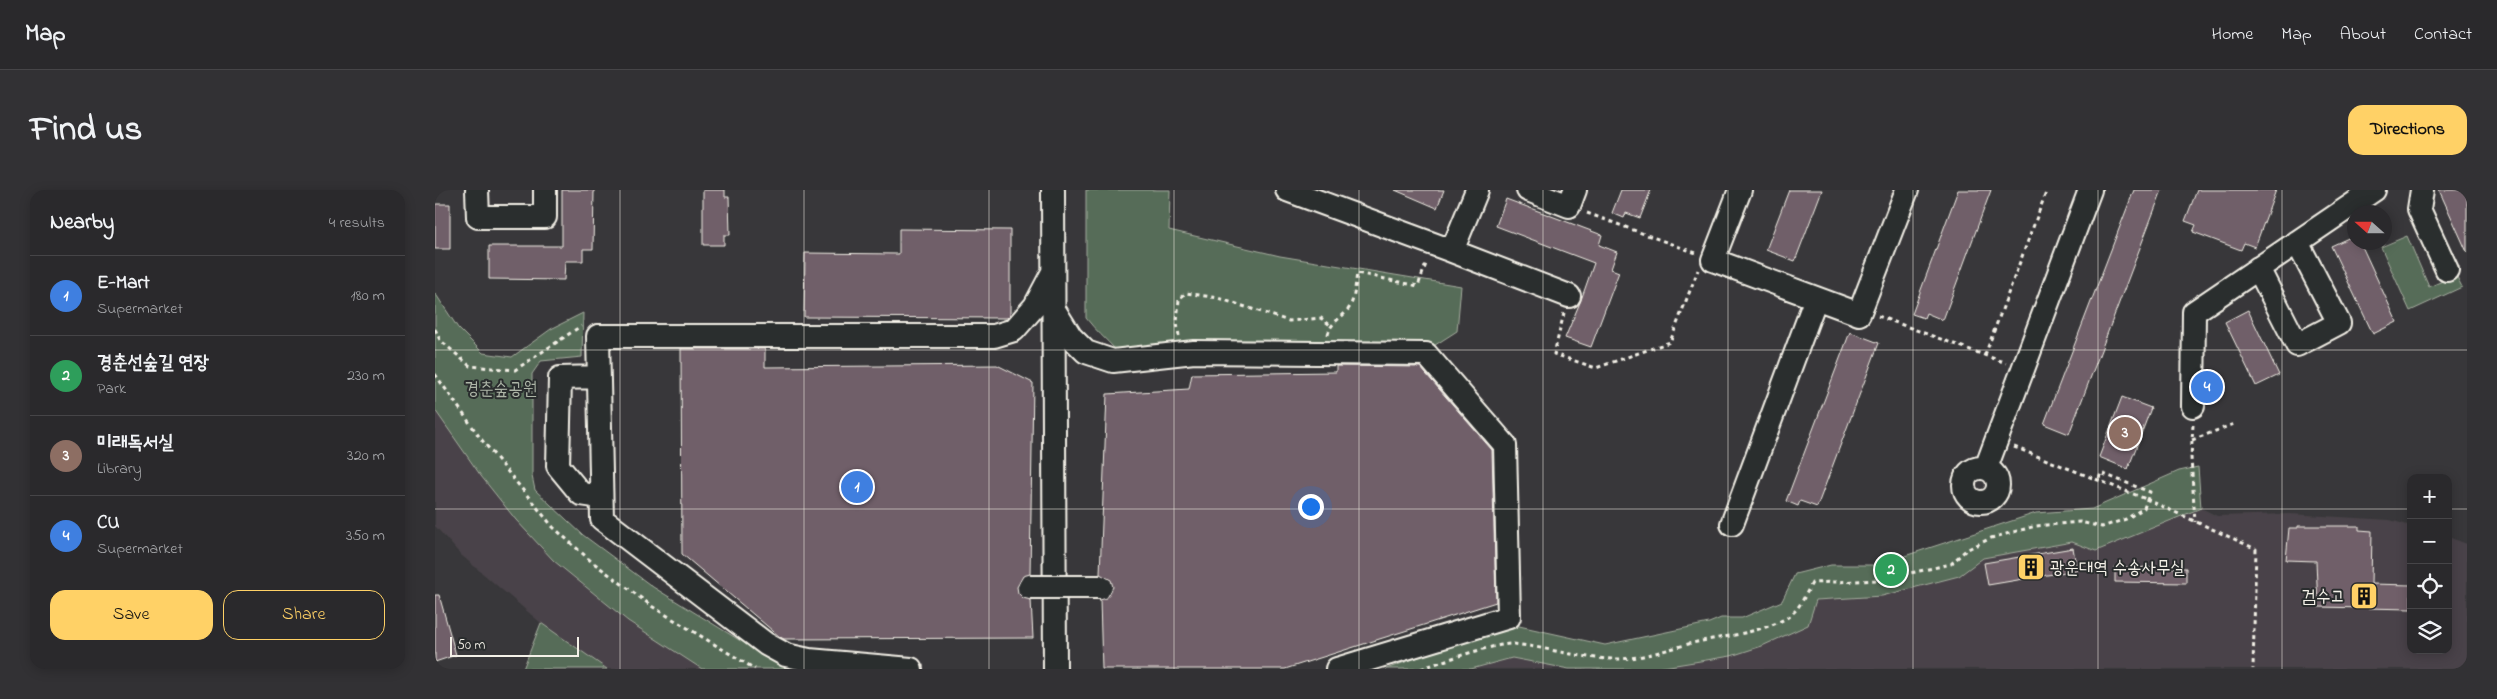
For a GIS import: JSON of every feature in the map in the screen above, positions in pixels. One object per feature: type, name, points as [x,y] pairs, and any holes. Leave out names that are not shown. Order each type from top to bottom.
[{"type":"street","points":[[477,190],[477,217],[545,217],[545,190]]},
{"type":"street","points":[[1053,190],[1055,669]]},
{"type":"street","points":[[1287,190],[1569,296]]},
{"type":"street","points":[[1452,251],[1477,190]]},
{"type":"street","points":[[1528,190],[1572,198]]},
{"type":"street","points":[[1740,190],[1708,258],[1859,314],[1907,190]]},
{"type":"street","points":[[1986,468],[2090,190]]},
{"type":"street","points":[[2193,406],[2194,312],[2374,190]]},
{"type":"street","points":[[2422,190],[2419,209],[2447,270]]},
{"type":"street","points":[[2258,268],[2297,345],[2339,323],[2297,242]]},
{"type":"street","points":[[911,669],[809,660],[779,652],[603,519],[597,336],[994,336],[1015,330],[1035,306],[1053,272]]},
{"type":"street","points":[[1732,524],[1817,298]]},
{"type":"street","points":[[1053,308],[1071,337],[1086,352],[1113,361],[1336,364]]},
{"type":"street","points":[[1113,361],[1195,352],[1427,354],[1505,445],[1509,617],[1337,669]]},
{"type":"street","points":[[598,377],[560,378],[558,466],[581,494],[601,497]]},
{"type":"street","points":[[1030,587],[1100,587]]},
{"type":"path","points":[[1985,355],[2047,190]]},
{"type":"path","points":[[1569,296],[1554,354],[1596,368],[1670,342],[1708,258],[1572,198]]},
{"type":"path","points":[[1328,340],[1330,326],[1347,311],[1352,302],[1357,273],[1419,286],[1420,280]]},
{"type":"path","points":[[1180,340],[1177,323],[1179,299],[1186,293],[1218,298],[1289,321],[1321,318],[1330,326]]},
{"type":"path","points":[[1861,310],[2023,369]]},
{"type":"path","points":[[435,328],[440,340],[470,366],[515,370],[583,325]]},
{"type":"path","points":[[435,374],[481,439],[553,527],[591,561],[653,607],[755,669]]},
{"type":"path","points":[[2195,522],[2191,457],[2192,440],[2234,424]]},
{"type":"path","points":[[1996,440],[2099,479],[2256,549],[2253,669]]},
{"type":"path","points":[[1421,669],[1473,652],[1511,644],[1581,657],[1616,659],[1656,653],[1695,642],[1747,633],[1785,619],[1798,608],[1812,583],[1879,580],[1951,564],[1966,550],[1991,538],[2036,526],[2080,522],[2102,527],[2126,519],[2144,508],[2150,492],[2101,473],[2099,479]]},
{"type":"shaded area","points":[[435,410],[481,476],[516,520],[554,561],[628,621],[702,669],[607,669],[541,623],[461,555],[435,526]]},
{"type":"shaded area","points":[[2201,508],[2217,516],[2290,514],[2390,520],[2407,525],[2407,654],[2452,654],[2452,538],[2467,544],[2467,669],[1651,669],[1731,656],[1762,646],[1816,600],[1882,596],[1959,576],[1983,558],[2072,542],[2096,551]]},
{"type":"shaded area","points":[[1512,658],[1569,669],[1471,669]]},
{"type":"green space","points":[[1086,190],[1170,190],[1169,230],[1280,256],[1461,286],[1457,331],[1432,347],[1116,350],[1086,318]]},
{"type":"green space","points":[[2407,236],[2429,287],[2456,275],[2462,287],[2410,311],[2382,250],[2392,250],[2392,242]]},
{"type":"green space","name":"경춘숲공원","points":[[435,293],[458,328],[483,353],[512,357],[551,329],[583,313],[582,357],[541,361],[532,374],[532,476],[535,490],[583,535],[653,587],[775,662],[792,669],[702,669],[628,621],[554,561],[516,520],[481,476],[435,410]]},
{"type":"green space","points":[[2198,467],[2201,508],[2096,551],[2072,542],[1983,558],[1959,576],[1882,596],[1816,600],[1808,625],[1762,646],[1731,656],[1651,669],[1569,669],[1512,658],[1471,669],[1386,669],[1510,624],[1605,645],[1709,623],[1721,618],[1742,618],[1782,601],[1795,574],[1831,565],[1877,565],[2036,513],[2092,509],[2179,471]]},
{"type":"green space","points":[[541,623],[607,669],[523,669]]},
{"type":"building","points":[[562,190],[594,190],[593,249],[583,249],[583,261],[565,261],[564,280],[489,279],[489,246],[562,246]]},
{"type":"building","points":[[703,190],[725,190],[725,197],[729,197],[730,235],[724,235],[724,245],[703,245]]},
{"type":"building","points":[[1395,190],[1444,190],[1437,208]]},
{"type":"building","points":[[1621,190],[1651,190],[1640,218],[1626,213],[1624,218],[1612,213]]},
{"type":"building","points":[[1789,190],[1822,190],[1795,261],[1766,250]]},
{"type":"building","points":[[1958,190],[1991,190],[1943,320],[1926,313],[1924,318],[1912,314]]},
{"type":"building","points":[[2134,190],[2162,190],[2069,434],[2044,424]]},
{"type":"building","points":[[2197,190],[2276,190],[2255,247],[2244,243],[2241,250],[2193,232],[2196,225],[2185,221]]},
{"type":"building","points":[[2439,190],[2467,190],[2467,252]]},
{"type":"building","points":[[1506,199],[1602,235],[1599,245],[1617,252],[1611,269],[1619,272],[1591,347],[1565,338],[1594,263],[1496,226]]},
{"type":"building","points":[[435,204],[450,204],[450,249],[435,249]]},
{"type":"building","points":[[899,229],[1010,230],[1010,315],[1007,318],[804,317],[805,253],[899,254]]},
{"type":"building","points":[[2347,239],[2347,250],[2364,250],[2397,322],[2373,334],[2331,246]]},
{"type":"building","points":[[2248,310],[2279,375],[2256,386],[2225,322]]},
{"type":"building","points":[[1850,332],[1879,343],[1817,507],[1800,501],[1798,506],[1786,501]]},
{"type":"building","points":[[681,349],[765,349],[765,367],[997,365],[1033,383],[1030,574],[1023,576],[1017,587],[1018,593],[1023,598],[1031,600],[1033,638],[784,639],[780,637],[682,554]]},
{"type":"building","points":[[1336,366],[1420,367],[1492,450],[1496,602],[1285,669],[1102,669],[1100,600],[1107,598],[1113,587],[1111,580],[1100,574],[1107,394],[1189,389],[1192,374],[1336,372]]},
{"type":"building","points":[[2122,397],[2151,408],[2128,469],[2099,457]]},
{"type":"building","points":[[2298,526],[2359,526],[2359,530],[2372,531],[2371,584],[2407,585],[2407,609],[2318,607],[2316,561],[2286,560],[2289,528],[2298,528]]},
{"type":"building","name":"광운대역 수송사무실","points":[[2073,548],[2077,570],[1988,585],[1984,563]]},
{"type":"building","points":[[2115,567],[2186,568],[2186,583],[2115,582]]},
{"type":"building","points":[[435,595],[439,595],[456,655],[435,662]]},
{"type":"place","name":"CU","points":[[2207,387]]},
{"type":"place","name":"미래독서실","points":[[2125,433]]},
{"type":"place","name":"E-Mart","points":[[857,487]]},
{"type":"place","name":"광운대역 수송사무실","points":[[2031,567]]},
{"type":"place","name":"경춘선숲길 연장","points":[[1891,570]]},
{"type":"place","name":"검수고","points":[[2364,596]]}]
